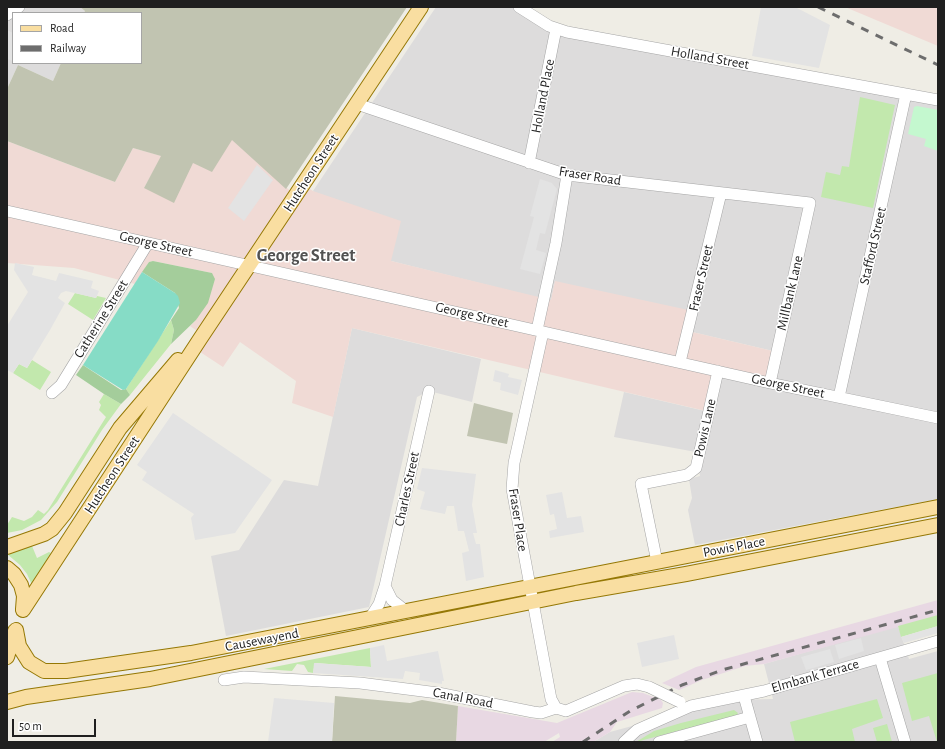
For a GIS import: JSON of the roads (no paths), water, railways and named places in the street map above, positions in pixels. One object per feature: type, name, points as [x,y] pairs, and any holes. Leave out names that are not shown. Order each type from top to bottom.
[{"type":"main road","name":"Hutcheon Street","points":[[23,610],[200,339],[421,7]]},
{"type":"main road","name":"Hutcheon Street","points":[[7,547],[44,534],[52,529],[65,513],[120,428],[177,361],[200,339]]},
{"type":"main road","name":"Powis Place","points":[[530,587],[938,507]]},
{"type":"main road","name":"Powis Place","points":[[533,603],[576,593],[686,574],[938,525]]},
{"type":"main road","points":[[7,568],[14,574],[21,585],[24,596],[23,610],[7,657]]},
{"type":"main road","name":"Causewayend","points":[[16,630],[19,646],[25,657],[40,670],[50,672],[191,653],[530,587]]},
{"type":"main road","name":"Causewayend","points":[[7,702],[26,697],[150,679],[533,603]]},
{"type":"street","points":[[7,15],[19,7]]},
{"type":"street","name":"Holland Street","points":[[519,7],[556,29],[938,100]]},
{"type":"street","name":"Holland Place","points":[[529,163],[556,29]]},
{"type":"street","name":"Stafford Street","points":[[839,397],[906,94]]},
{"type":"street","name":"Fraser Road","points":[[357,104],[567,175],[810,203]]},
{"type":"street","name":"Fraser Place","points":[[556,708],[550,692],[533,603],[512,489],[512,475],[540,331],[567,175]]},
{"type":"street","name":"Fraser Street","points":[[680,362],[721,193]]},
{"type":"street","name":"Millbank Lane","points":[[770,383],[810,203]]},
{"type":"street","name":"George Street","points":[[7,211],[770,383],[938,418]]},
{"type":"street","name":"Catherine Street","points":[[52,393],[61,385],[148,243]]},
{"type":"street","name":"Powis Lane","points":[[657,562],[641,484],[687,475],[696,468],[718,371]]},
{"type":"street","name":"Charles Street","points":[[370,618],[379,604],[385,586],[429,391]]},
{"type":"street","points":[[385,586],[392,600],[406,611]]},
{"type":"street","name":"Elmbank Terrace","points":[[624,742],[642,727],[691,706],[744,696],[938,641]]},
{"type":"street","points":[[880,658],[905,742]]},
{"type":"street","name":"Canal Road","points":[[224,680],[244,677],[360,683],[410,688],[541,713],[556,708],[563,711],[571,710],[630,685],[649,687],[691,706]]},
{"type":"street","points":[[744,696],[757,742]]},
{"type":"street","points":[[659,742],[750,717]]},
{"type":"railway","points":[[818,7],[938,65]]},
{"type":"railway","points":[[583,742],[630,711],[682,685],[722,670],[938,610]]},
{"type":"district","name":"George Street","points":[[306,256]]}]
